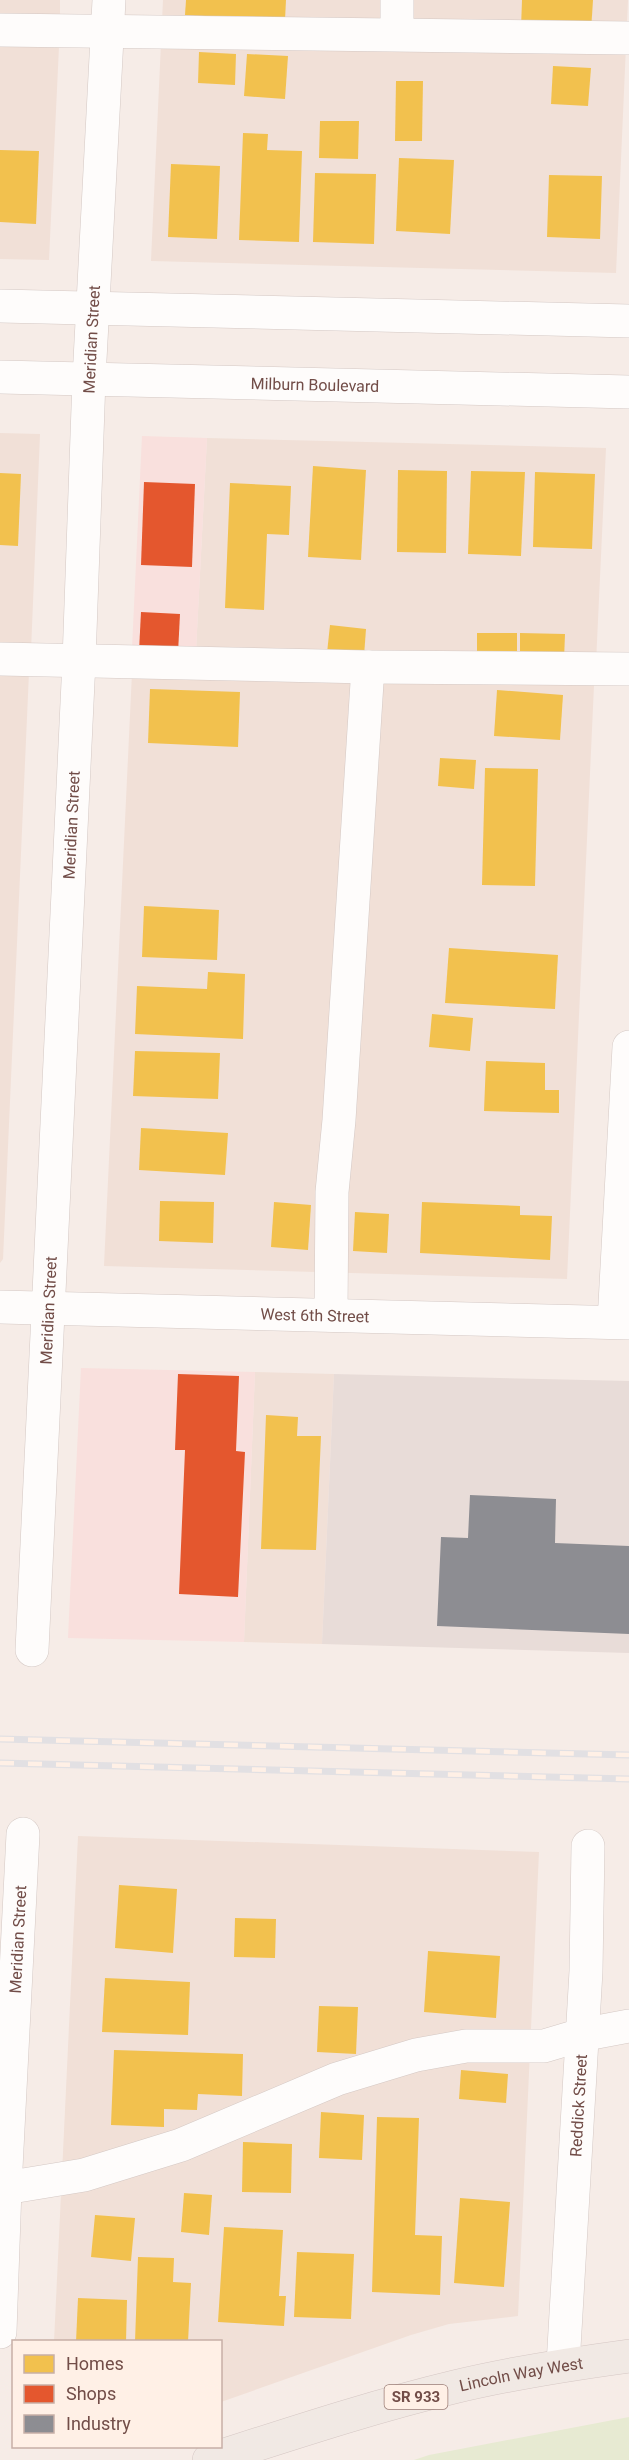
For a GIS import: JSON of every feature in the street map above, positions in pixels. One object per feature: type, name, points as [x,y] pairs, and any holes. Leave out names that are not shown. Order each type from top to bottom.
[{"type":"main road","name":"Lincoln Way West","points":[[209,2460],[360,2412],[454,2387],[563,2365],[629,2356]]},
{"type":"street","points":[[397,0],[397,34]]},
{"type":"street","points":[[0,30],[109,15],[397,34],[629,38]]},
{"type":"street","name":"Meridian Street","points":[[33,1650],[79,661],[89,379],[109,15]]},
{"type":"street","points":[[0,306],[629,321]]},
{"type":"street","name":"Milburn Boulevard","points":[[0,377],[629,393]]},
{"type":"street","points":[[0,659],[369,667],[629,669]]},
{"type":"street","points":[[331,1316],[332,1192],[339,1120],[369,667]]},
{"type":"street","points":[[622,1323],[629,1047]]},
{"type":"street","name":"West 6th Street","points":[[0,1306],[622,1323]]},
{"type":"street","name":"Meridian Street","points":[[0,2332],[3,2199],[23,1834]]},
{"type":"street","name":"Reddick Street","points":[[563,2365],[586,1971],[588,1846]]},
{"type":"street","points":[[3,2199],[181,2145],[336,2079],[416,2055],[466,2046],[544,2046],[581,2035],[629,2026]]},
{"type":"shaded area","points":[[0,0],[60,0],[60,18],[0,16]]},
{"type":"shaded area","points":[[163,0],[628,0],[616,273],[151,261]]},
{"type":"shaded area","points":[[0,46],[59,46],[49,260],[0,259]]},
{"type":"shaded area","points":[[0,433],[40,434],[31,650],[0,649]]},
{"type":"shaded area","points":[[142,436],[207,438],[196,651],[132,649]]},
{"type":"shaded area","points":[[207,438],[606,448],[596,663],[196,651]]},
{"type":"shaded area","points":[[0,671],[29,672],[3,1259],[0,1263]]},
{"type":"shaded area","points":[[132,673],[594,685],[567,1279],[104,1266]]},
{"type":"shaded area","points":[[81,1368],[255,1372],[244,1642],[68,1638]]},
{"type":"shaded area","points":[[255,1372],[334,1374],[322,1644],[244,1642]]},
{"type":"shaded area","points":[[334,1374],[629,1381],[629,1653],[322,1644]]},
{"type":"shaded area","points":[[78,1836],[539,1852],[518,2316],[449,2324],[411,2335],[222,2402],[222,2340],[54,2340]]},
{"type":"green space","points":[[629,2417],[629,2460],[414,2460],[429,2455]]},
{"type":"building: Homes","points":[[186,0],[286,0],[285,20],[185,15]]},
{"type":"building: Homes","points":[[522,0],[593,0],[591,31],[521,28]]},
{"type":"building: Homes","points":[[199,52],[236,54],[235,85],[198,83]]},
{"type":"building: Homes","points":[[247,54],[288,56],[285,99],[244,96]]},
{"type":"building: Homes","points":[[553,66],[591,68],[588,106],[551,104]]},
{"type":"building: Homes","points":[[396,81],[423,81],[422,141],[395,141]]},
{"type":"building: Homes","points":[[320,121],[359,121],[358,159],[319,158]]},
{"type":"building: Homes","points":[[243,133],[268,134],[267,150],[302,151],[299,242],[239,240]]},
{"type":"building: Homes","points":[[0,150],[39,151],[36,224],[0,222]]},
{"type":"building: Homes","points":[[399,158],[454,160],[450,234],[396,231]]},
{"type":"building: Homes","points":[[171,164],[220,166],[217,239],[168,237]]},
{"type":"building: Homes","points":[[315,173],[376,174],[374,244],[313,242]]},
{"type":"building: Homes","points":[[549,175],[602,176],[600,239],[547,237]]},
{"type":"building: Homes","points":[[313,466],[366,470],[361,560],[308,557]]},
{"type":"building: Homes","points":[[398,470],[447,471],[446,553],[397,552]]},
{"type":"building: Homes","points":[[471,471],[525,472],[521,556],[468,554]]},
{"type":"building: Homes","points":[[535,472],[595,474],[592,549],[533,547]]},
{"type":"building: Homes","points":[[0,473],[21,474],[18,546],[0,545]]},
{"type":"building: Homes","points":[[230,483],[291,486],[289,535],[267,534],[264,610],[225,608]]},
{"type":"building: Homes","points":[[330,625],[366,629],[364,656],[327,653]]},
{"type":"building: Homes","points":[[477,633],[517,633],[517,658],[477,658]]},
{"type":"building: Homes","points":[[520,633],[565,634],[564,660],[520,659]]},
{"type":"building: Homes","points":[[150,689],[240,692],[238,747],[148,743]]},
{"type":"building: Homes","points":[[497,690],[563,695],[560,740],[494,736]]},
{"type":"building: Homes","points":[[440,758],[476,760],[474,789],[438,786]]},
{"type":"building: Homes","points":[[485,768],[538,769],[535,886],[482,885]]},
{"type":"building: Homes","points":[[144,906],[219,910],[217,960],[142,957]]},
{"type":"building: Homes","points":[[449,948],[558,955],[555,1009],[445,1003]]},
{"type":"building: Homes","points":[[208,972],[245,974],[243,1039],[135,1034],[137,986],[207,989]]},
{"type":"building: Homes","points":[[432,1014],[473,1018],[470,1051],[429,1047]]},
{"type":"building: Homes","points":[[135,1051],[220,1053],[218,1099],[133,1096]]},
{"type":"building: Homes","points":[[486,1061],[545,1063],[545,1090],[559,1090],[559,1113],[484,1111]]},
{"type":"building: Homes","points":[[141,1128],[228,1133],[225,1175],[139,1170]]},
{"type":"building: Homes","points":[[160,1201],[214,1202],[213,1243],[159,1241]]},
{"type":"building: Homes","points":[[274,1202],[311,1205],[308,1250],[271,1247]]},
{"type":"building: Homes","points":[[422,1202],[520,1206],[520,1215],[552,1216],[550,1260],[420,1253]]},
{"type":"building: Homes","points":[[355,1212],[389,1214],[387,1253],[353,1251]]},
{"type":"building: Homes","points":[[266,1415],[298,1417],[297,1436],[321,1436],[316,1550],[261,1549]]},
{"type":"building: Homes","points":[[119,1885],[177,1889],[173,1953],[115,1948]]},
{"type":"building: Homes","points":[[235,1918],[276,1919],[275,1958],[234,1957]]},
{"type":"building: Homes","points":[[428,1951],[500,1956],[496,2018],[424,2012]]},
{"type":"building: Homes","points":[[105,1978],[190,1982],[188,2035],[102,2032]]},
{"type":"building: Homes","points":[[319,2006],[358,2007],[356,2054],[317,2052]]},
{"type":"building: Homes","points":[[114,2050],[243,2054],[242,2096],[198,2094],[197,2110],[164,2109],[164,2127],[111,2125]]},
{"type":"building: Homes","points":[[461,2070],[508,2074],[506,2103],[459,2099]]},
{"type":"building: Homes","points":[[321,2112],[364,2115],[362,2160],[319,2158]]},
{"type":"building: Homes","points":[[377,2117],[419,2118],[415,2235],[442,2236],[440,2295],[372,2292]]},
{"type":"building: Homes","points":[[243,2142],[292,2144],[291,2193],[242,2192]]},
{"type":"building: Homes","points":[[184,2193],[212,2195],[209,2235],[181,2232]]},
{"type":"building: Homes","points":[[460,2198],[510,2202],[504,2287],[454,2283]]},
{"type":"building: Homes","points":[[95,2215],[135,2218],[131,2261],[91,2257]]},
{"type":"building: Homes","points":[[224,2227],[283,2230],[279,2296],[286,2296],[284,2326],[218,2322]]},
{"type":"building: Homes","points":[[297,2252],[354,2254],[351,2319],[294,2317]]},
{"type":"building: Homes","points":[[138,2257],[174,2258],[173,2282],[191,2283],[188,2340],[135,2340]]},
{"type":"building: Homes","points":[[78,2298],[127,2300],[126,2340],[76,2340]]},
{"type":"building: Shops","points":[[144,482],[195,484],[192,567],[141,565]]},
{"type":"building: Shops","points":[[141,612],[180,614],[178,653],[139,651]]},
{"type":"building: Shops","points":[[178,1374],[239,1376],[236,1451],[245,1452],[238,1597],[179,1594],[185,1450],[175,1450]]},
{"type":"building: Industry","points":[[470,1495],[556,1499],[555,1543],[629,1546],[629,1634],[437,1626],[441,1537],[468,1538]]},
{"type":"railway","points":[[0,1739],[629,1755]]},
{"type":"railway","points":[[0,1763],[629,1779]]}]
